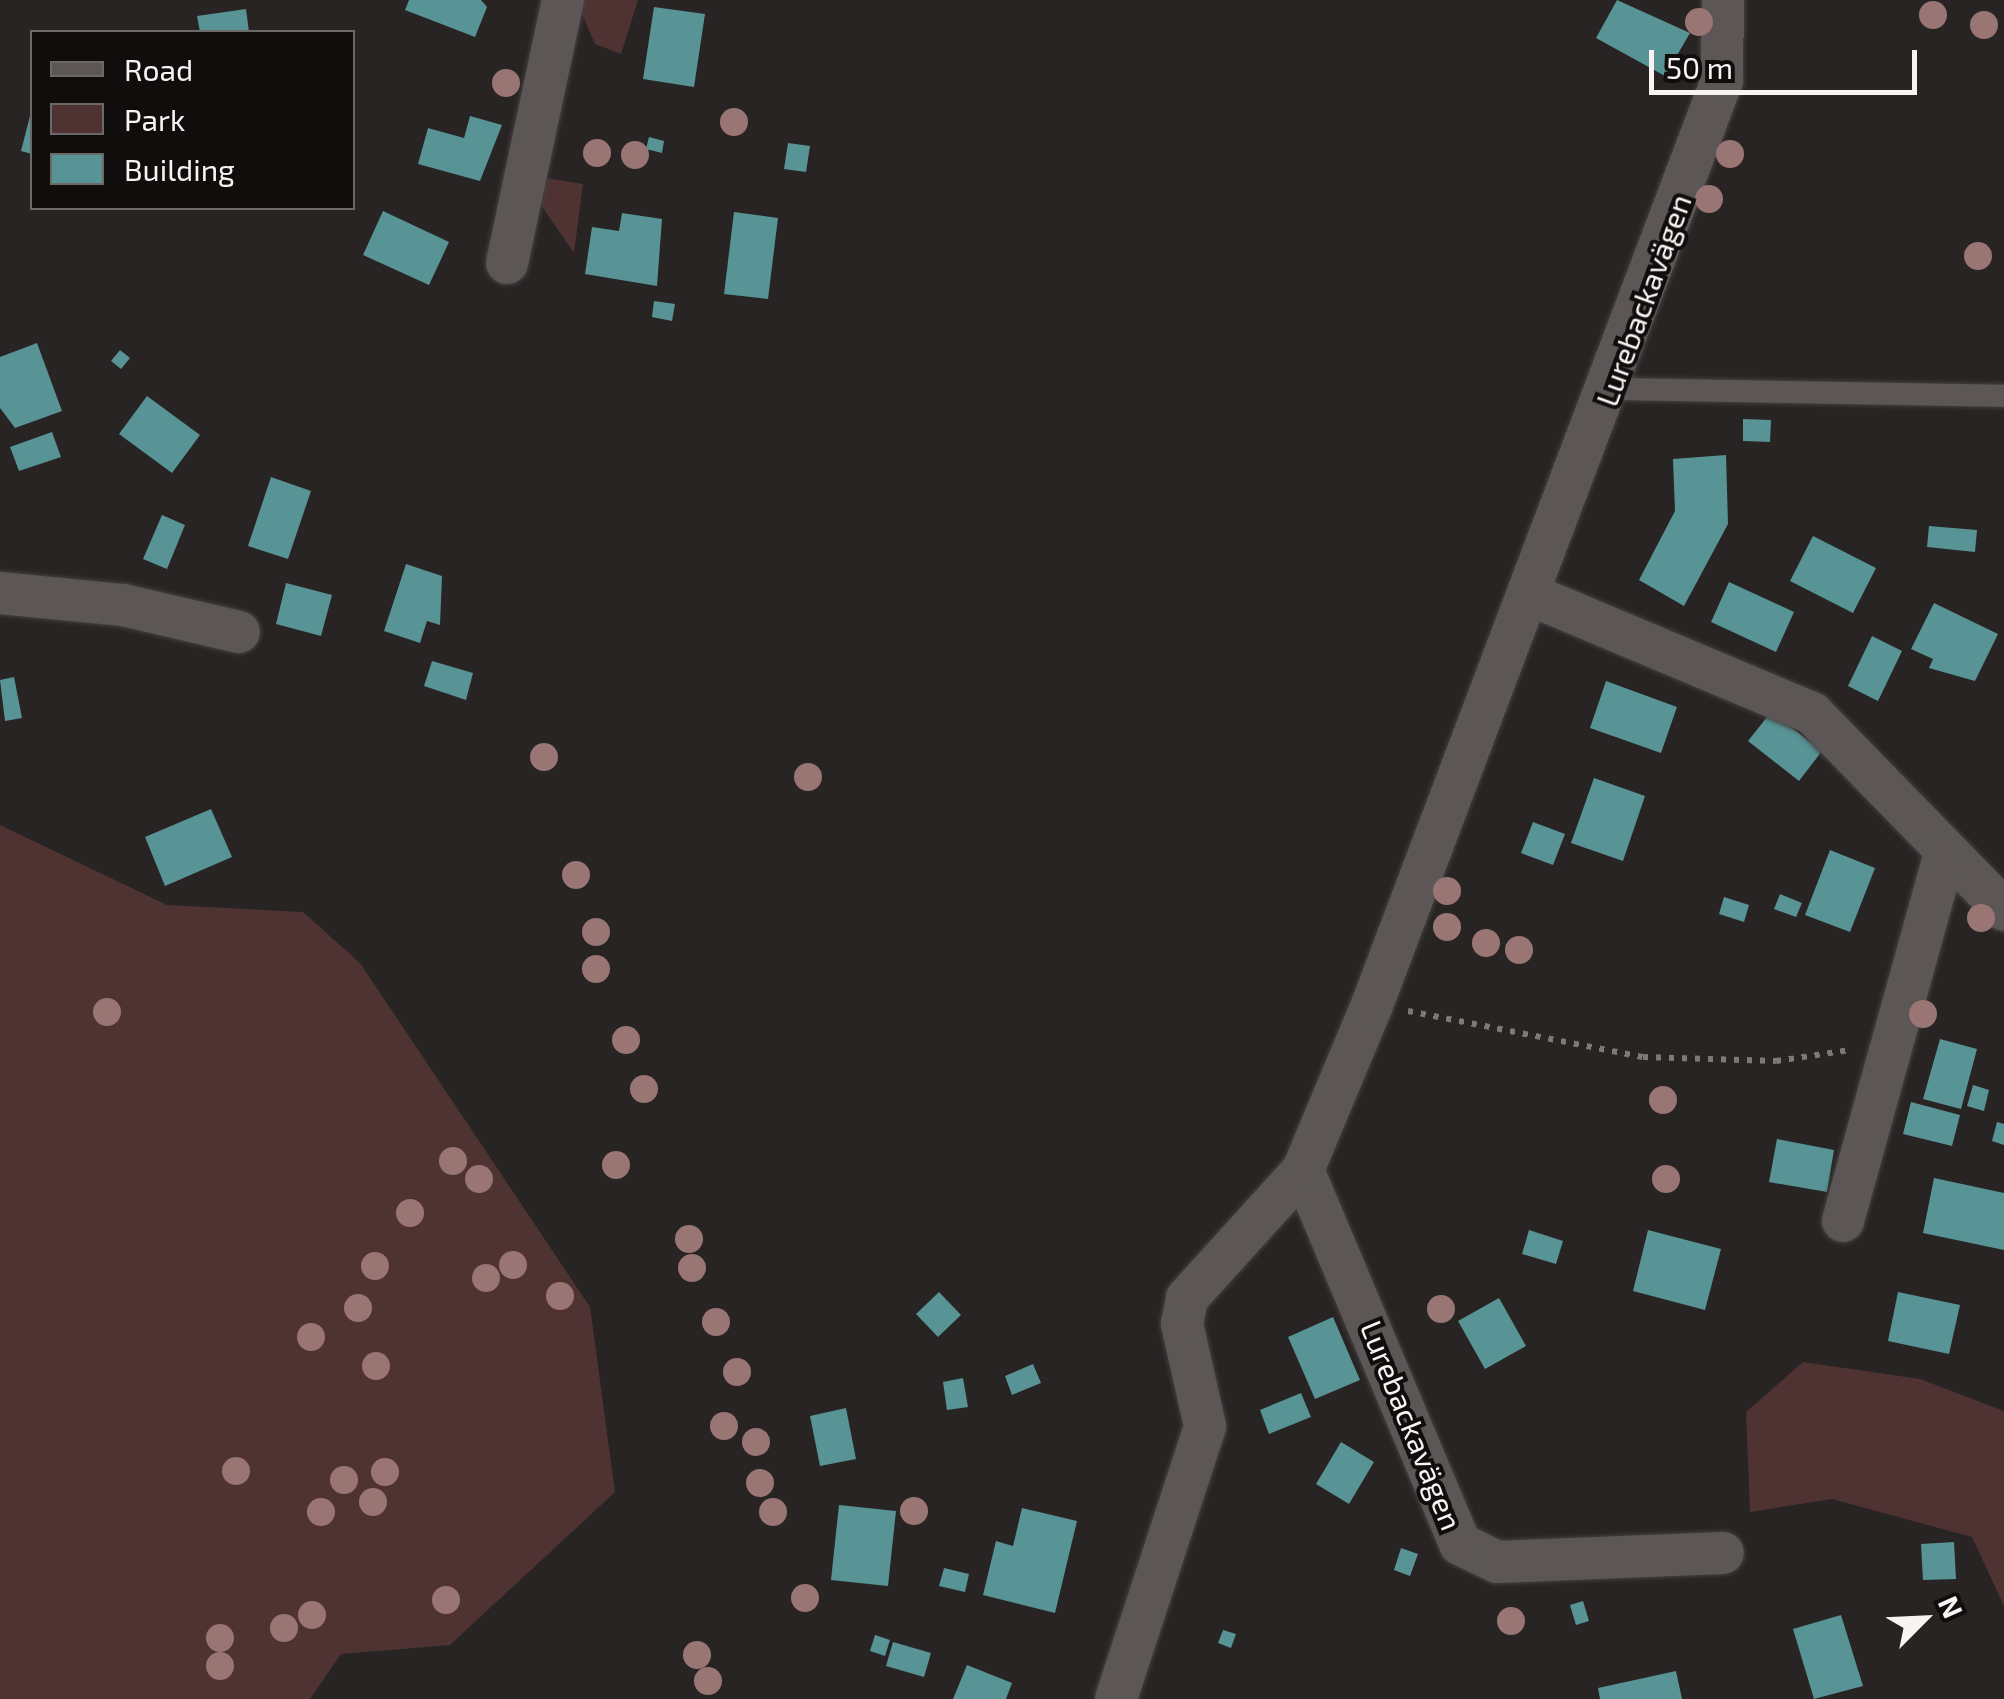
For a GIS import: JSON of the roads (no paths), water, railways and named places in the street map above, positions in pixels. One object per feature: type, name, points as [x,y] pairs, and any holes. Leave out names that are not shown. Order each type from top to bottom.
[{"type":"street","points":[[507,263],[562,0]]},
{"type":"street","name":"Lurebackavägen","points":[[1116,1699],[1205,1426],[1182,1324],[1187,1298],[1302,1170],[1372,1005],[1612,389],[1722,80],[1723,0]]},
{"type":"street","points":[[0,593],[124,605],[239,632]]},
{"type":"street","points":[[1531,594],[1812,713],[2004,910]]},
{"type":"street","points":[[1843,1221],[1946,852]]},
{"type":"street","name":"Lurebackavägen","points":[[1302,1170],[1460,1544],[1497,1562],[1723,1553]]},
{"type":"lane","points":[[1612,389],[2004,396]]}]
